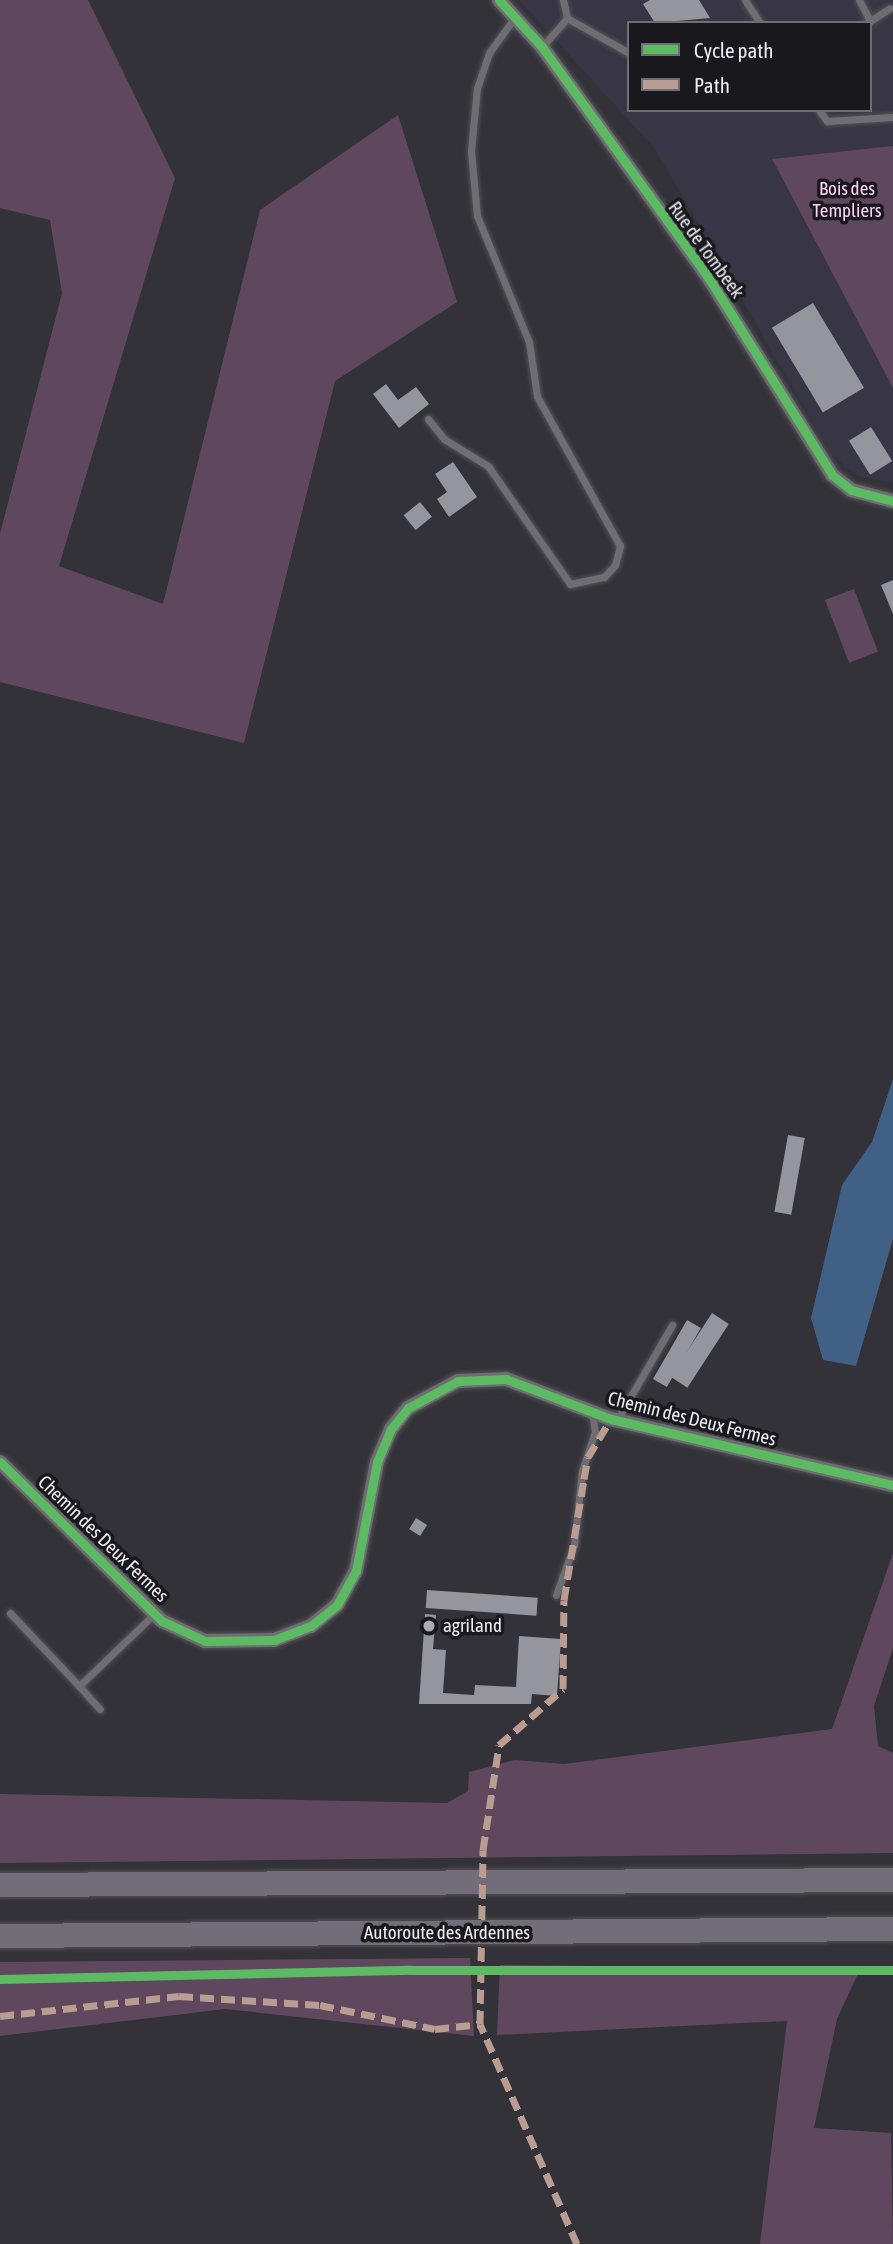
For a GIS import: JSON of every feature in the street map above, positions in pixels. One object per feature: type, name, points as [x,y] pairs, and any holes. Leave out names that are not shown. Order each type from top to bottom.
[{"type":"highway","points":[[0,1885],[893,1880]]},
{"type":"highway","name":"Autoroute des Ardennes","points":[[0,1936],[893,1929]]},
{"type":"street","name":"Rue de Tombeek","points":[[499,0],[542,47],[708,278],[832,475],[851,490],[893,501]]},
{"type":"street","name":"Chemin des Deux Fermes","points":[[0,1462],[155,1613],[205,1641],[274,1640],[325,1616],[356,1570],[377,1461],[391,1429],[431,1392],[458,1381],[506,1379],[617,1421],[893,1485]]},
{"type":"lane","points":[[563,0],[568,18],[627,52]]},
{"type":"lane","points":[[745,0],[759,21]]},
{"type":"lane","points":[[859,0],[869,21]]},
{"type":"lane","points":[[870,21],[890,8]]},
{"type":"lane","points":[[428,419],[444,439],[488,466],[570,584],[604,577],[615,565],[620,546],[537,396],[529,342],[477,216],[471,151],[477,88],[489,53],[515,18]]},
{"type":"lane","points":[[542,47],[568,18]]},
{"type":"lane","points":[[820,112],[827,121],[893,117]]},
{"type":"lane","points":[[617,1421],[672,1325]]},
{"type":"lane","points":[[556,1595],[574,1545],[582,1471],[595,1432],[592,1412]]},
{"type":"lane","points":[[10,1613],[100,1709]]},
{"type":"lane","points":[[79,1686],[155,1613]]},
{"type":"shaded area","points":[[519,0],[893,0],[893,146],[772,160],[893,388],[893,483],[858,476],[832,456],[655,149]]},
{"type":"green space","points":[[0,0],[88,0],[175,178],[59,566],[163,604],[260,210],[398,115],[457,302],[335,381],[244,743],[0,682],[0,534],[62,293],[50,220],[0,208]]},
{"type":"green space","name":"Bois des Templiers","points":[[893,146],[893,388],[772,159]]},
{"type":"green space","points":[[854,589],[878,652],[849,663],[825,600]]},
{"type":"green space","points":[[893,1553],[893,1648],[874,1706],[878,1746],[893,1753],[893,1853],[0,1863],[0,1794],[447,1803],[468,1791],[469,1772],[515,1760],[564,1764],[832,1729]]},
{"type":"green space","points":[[470,1958],[474,2036],[225,2009],[0,2036],[0,1962]]},
{"type":"green space","points":[[500,1965],[860,1969],[837,2019],[814,2128],[891,2133],[893,2244],[760,2244],[787,2021],[497,2035]]},
{"type":"water","points":[[893,1079],[893,1239],[856,1366],[823,1360],[811,1318],[842,1185],[872,1142]]},
{"type":"building","points":[[650,0],[699,0],[710,18],[654,21],[643,4]]},
{"type":"building","points":[[813,303],[864,388],[823,413],[772,328]]},
{"type":"building","points":[[386,384],[398,400],[416,387],[429,404],[399,428],[373,394]]},
{"type":"building","points":[[871,427],[892,461],[870,475],[849,441]]},
{"type":"building","points":[[453,462],[477,497],[449,517],[437,499],[447,492],[435,474]]},
{"type":"building","points":[[420,502],[432,517],[416,530],[404,515]]},
{"type":"building","points":[[893,580],[893,614],[881,585]]},
{"type":"building","points":[[788,1135],[805,1138],[791,1215],[774,1212]]},
{"type":"building","points":[[712,1313],[729,1324],[687,1388],[671,1377]]},
{"type":"building","points":[[687,1320],[701,1328],[667,1387],[653,1379]]},
{"type":"building","points":[[416,1518],[427,1525],[420,1536],[409,1529]]},
{"type":"building","points":[[427,1590],[538,1598],[536,1616],[426,1608]]},
{"type":"building","points":[[425,1614],[436,1615],[433,1649],[446,1650],[443,1693],[474,1695],[475,1685],[516,1687],[519,1636],[561,1639],[557,1696],[532,1694],[531,1704],[419,1704]]},
{"type":"marked path","points":[[577,2244],[480,2024],[483,1850],[499,1745],[563,1689],[564,1600],[584,1479],[588,1457],[611,1419]]},
{"type":"marked path","points":[[0,2016],[179,1996],[320,2005],[435,2029],[480,2024]]},
{"type":"cycle path","points":[[499,0],[542,47],[708,277],[832,475],[851,490],[893,501]]},
{"type":"cycle path","points":[[0,1462],[162,1621],[205,1641],[274,1640],[311,1626],[337,1605],[356,1571],[377,1462],[391,1429],[408,1408],[458,1381],[506,1379],[611,1419],[893,1485]]},
{"type":"cycle path","points":[[0,1979],[410,1970],[893,1970]]},
{"type":"place","name":"agriland","points":[[429,1626]]}]
